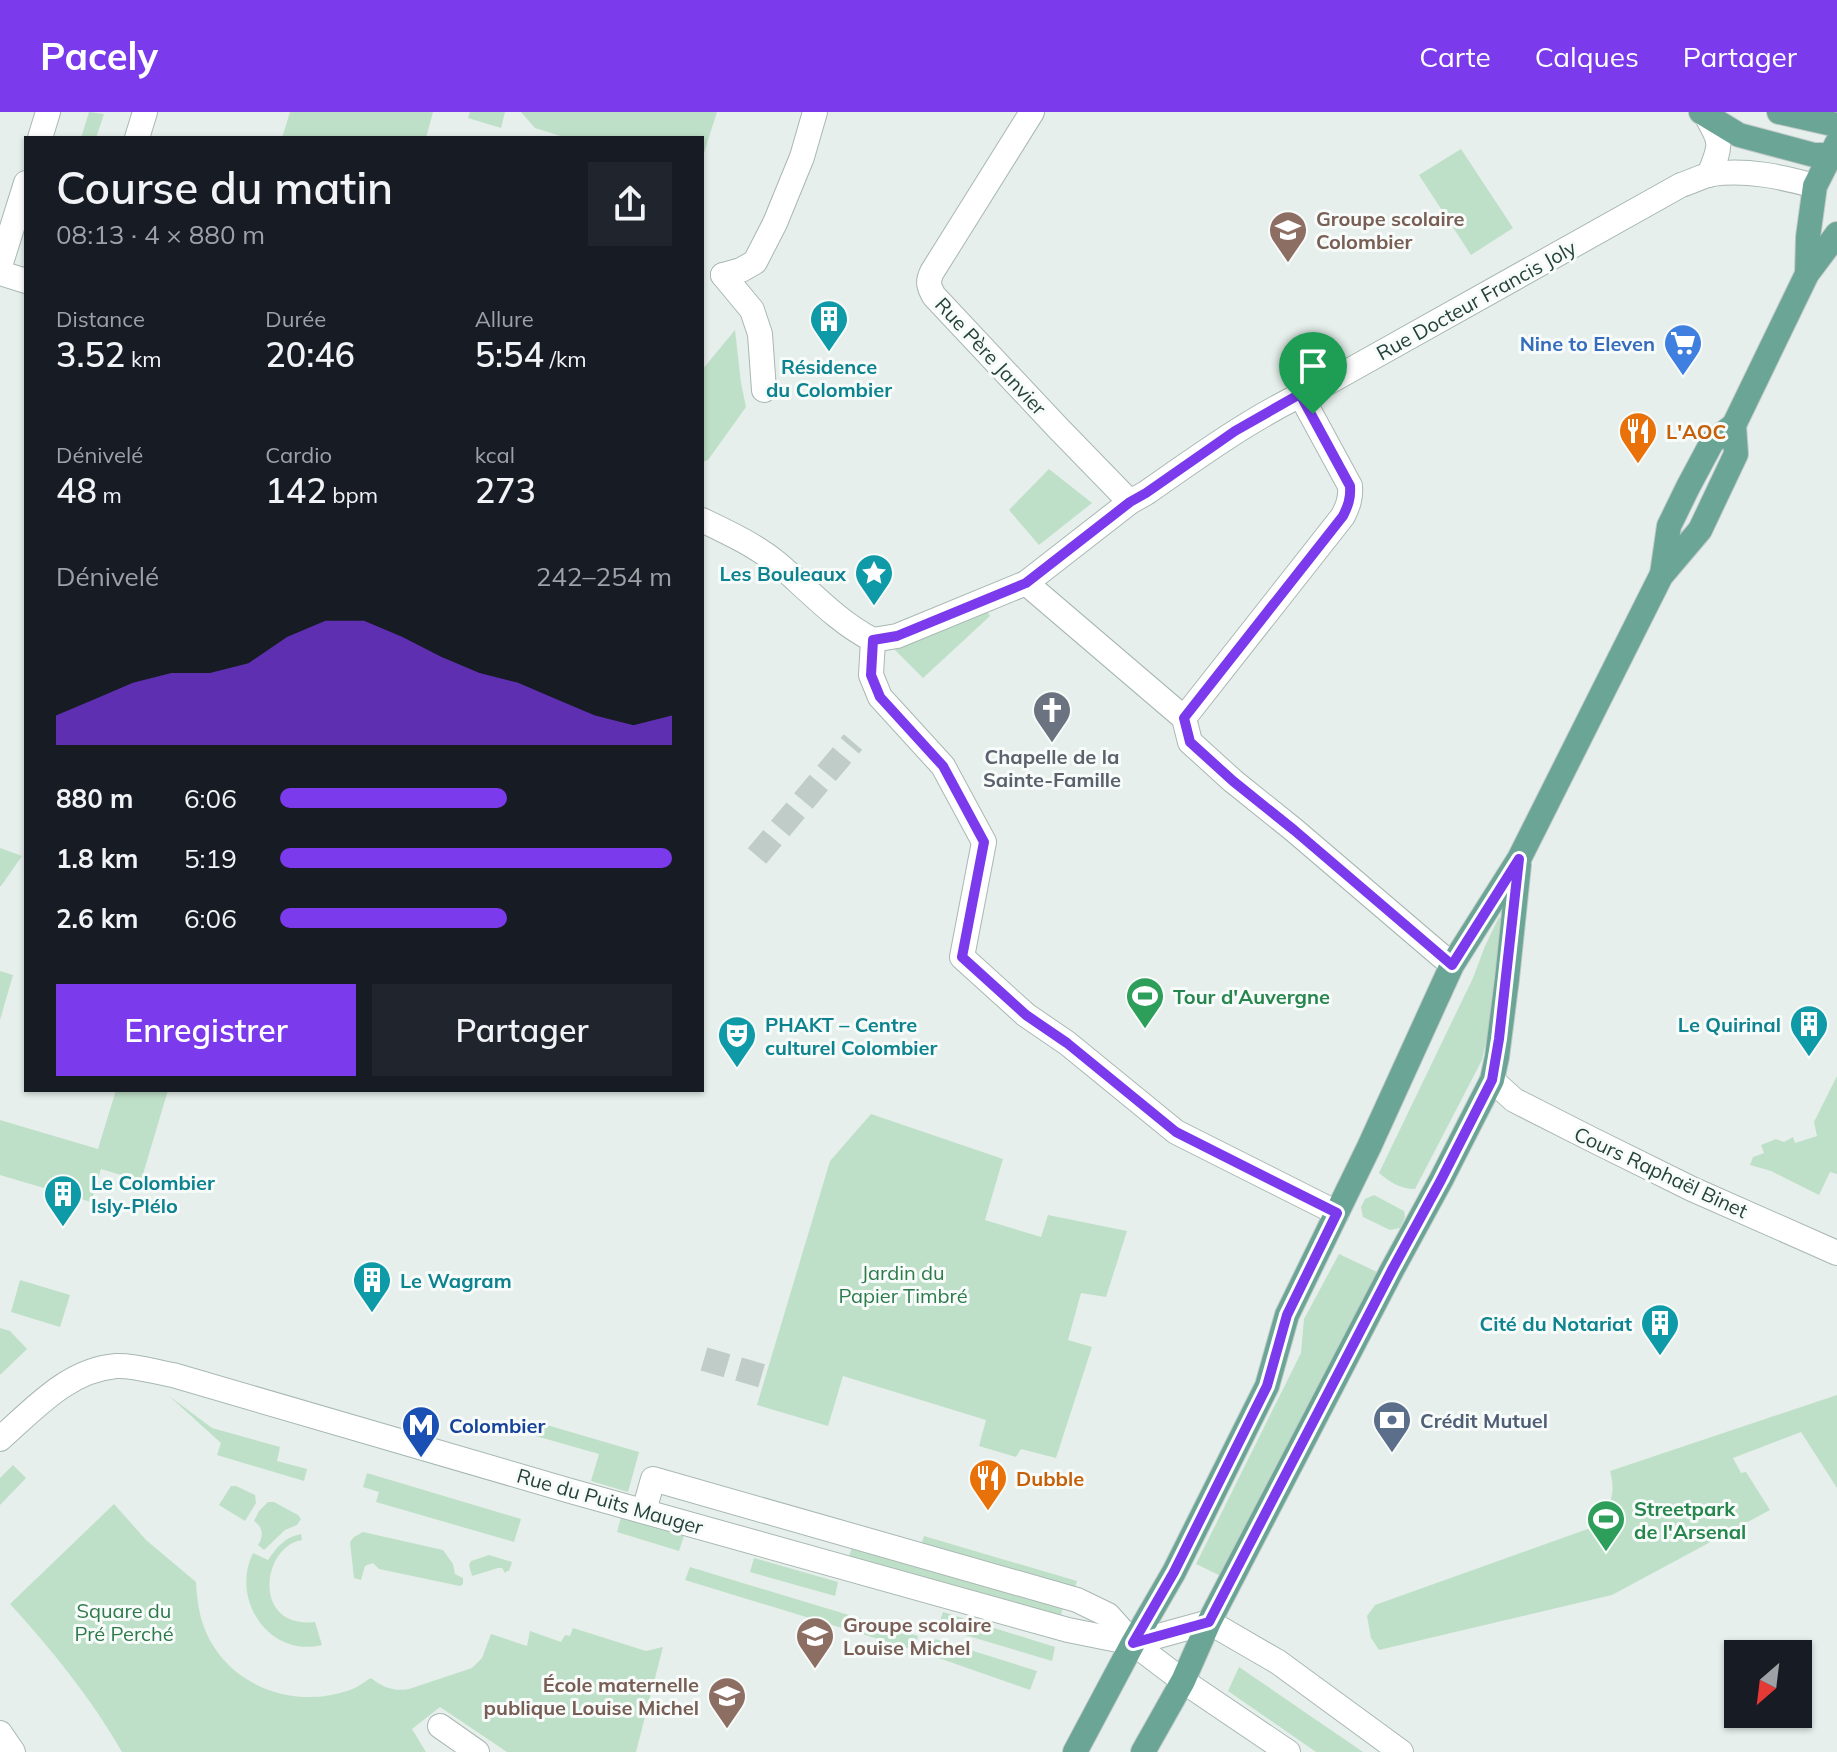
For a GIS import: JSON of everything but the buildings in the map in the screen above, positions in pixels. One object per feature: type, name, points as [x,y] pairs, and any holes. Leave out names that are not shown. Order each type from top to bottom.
[{"type":"main road","points":[[1779,112],[1837,125]]},
{"type":"main road","points":[[1703,113],[1739,135],[1814,155],[1835,151]]},
{"type":"main road","points":[[1807,274],[1815,186],[1835,151]]},
{"type":"main road","points":[[1075,1752],[1174,1572],[1267,1386],[1287,1315],[1376,1133],[1452,965],[1519,859],[1661,576],[1700,530],[1736,454],[1734,425],[1807,274],[1837,234]]},
{"type":"main road","points":[[1143,1752],[1183,1681],[1209,1622],[1492,1080],[1506,991],[1519,859]]},
{"type":"street","points":[[41,136],[48,112]]},
{"type":"street","points":[[138,136],[145,112]]},
{"type":"street","points":[[713,272],[741,270],[755,262],[781,210],[802,157],[815,112]]},
{"type":"street","name":"Rue Père Janvier","points":[[1032,112],[932,272],[928,279],[929,287],[934,296],[1130,502]]},
{"type":"street","points":[[1703,113],[1718,136],[1719,145],[1709,175]]},
{"type":"street","name":"Rue Docteur Francis Joly","points":[[873,640],[897,636],[1026,583],[1130,502],[1235,431],[1300,394],[1329,382],[1681,185],[1709,175],[1752,174],[1815,186]]},
{"type":"street","points":[[0,266],[24,189]]},
{"type":"street","points":[[713,272],[752,310],[760,334],[764,390]]},
{"type":"street","points":[[0,273],[24,280]]},
{"type":"street","points":[[1184,718],[1348,506],[1350,486],[1300,394]]},
{"type":"street","points":[[704,521],[774,561],[837,617],[873,640],[871,675],[880,697],[943,766],[984,842],[962,957],[1026,1015],[1067,1043],[1176,1132],[1337,1213]]},
{"type":"street","points":[[1026,583],[1184,718],[1190,742],[1233,781],[1452,965]]},
{"type":"street","name":"Cours Raphaël Binet","points":[[1492,1080],[1514,1100],[1591,1139],[1692,1189],[1837,1253]]},
{"type":"street","name":"Rue du Puits Mauger","points":[[0,1439],[46,1398],[78,1376],[116,1366],[173,1375],[567,1490],[1046,1624],[1133,1643],[1209,1622]]},
{"type":"street","name":"Rue du Puits Mauger","points":[[644,1511],[653,1479],[1077,1600],[1108,1615],[1133,1643],[1288,1752]]},
{"type":"street","points":[[1209,1622],[1278,1662],[1401,1752]]},
{"type":"street","points":[[440,1726],[477,1752]]},
{"type":"street","points":[[0,1733],[13,1752]]},
{"type":"green space","points":[[89,112],[104,114],[97,136],[82,136]]},
{"type":"green space","points":[[290,112],[433,112],[427,136],[283,136]]},
{"type":"green space","points":[[470,112],[505,112],[501,128],[468,118]]},
{"type":"green space","points":[[521,112],[717,112],[704,153],[704,136],[561,136],[535,128]]},
{"type":"green space","points":[[1461,149],[1513,228],[1471,255],[1419,175]]},
{"type":"green space","points":[[735,330],[746,407],[704,461],[704,368]]},
{"type":"green space","points":[[1049,469],[1092,503],[1039,545],[1009,510]]},
{"type":"green space","points":[[987,611],[990,616],[923,678],[893,648]]},
{"type":"green space","points":[[0,848],[22,856],[1,886],[0,886]]},
{"type":"green space","points":[[1499,917],[1502,919],[1482,1060],[1415,1189],[1400,1186],[1379,1173]]},
{"type":"green space","points":[[0,971],[13,975],[0,1020]]},
{"type":"green space","points":[[1837,1076],[1837,1174],[1830,1172],[1819,1195],[1771,1171],[1750,1165],[1753,1157],[1764,1153],[1761,1145],[1776,1139],[1784,1142],[1793,1137],[1795,1143],[1817,1136],[1814,1122]]},
{"type":"green space","points":[[115,1092],[167,1092],[141,1181],[101,1169],[91,1202],[0,1175],[0,1120],[98,1149]]},
{"type":"green space","name":"Jardin du Papier Timbré","points":[[871,1114],[1003,1159],[985,1220],[1041,1237],[1048,1215],[1127,1231],[1106,1297],[1081,1293],[1068,1340],[1092,1347],[1056,1458],[1021,1449],[1016,1457],[979,1446],[986,1420],[843,1376],[828,1426],[757,1405],[830,1161]]},
{"type":"green space","points":[[1374,1195],[1404,1211],[1400,1228],[1390,1230],[1363,1217],[1361,1207],[1365,1199]]},
{"type":"green space","points":[[1339,1254],[1377,1272],[1221,1576],[1196,1564],[1301,1353],[1304,1319]]},
{"type":"green space","points":[[20,1280],[70,1295],[60,1327],[11,1312]]},
{"type":"green space","points":[[0,1328],[10,1331],[27,1349],[0,1375]]},
{"type":"green space","name":"Streetpark de l'Arsenal","points":[[1837,1395],[1837,1488],[1801,1432],[1733,1458],[1741,1473],[1746,1472],[1770,1510],[1612,1595],[1379,1650],[1371,1638],[1367,1616],[1375,1605],[1624,1516],[1597,1523],[1611,1499],[1610,1471]]},
{"type":"green space","points":[[169,1396],[212,1428],[280,1447],[277,1461],[307,1469],[304,1481],[217,1455],[221,1443]]},
{"type":"green space","points":[[540,1423],[639,1452],[628,1492],[591,1481],[599,1454],[536,1436]]},
{"type":"green space","points":[[13,1465],[26,1478],[0,1505],[0,1478]]},
{"type":"green space","points":[[367,1473],[521,1519],[514,1542],[376,1502],[379,1492],[363,1487]]},
{"type":"green space","points":[[231,1486],[255,1495],[256,1503],[245,1521],[219,1505]]},
{"type":"green space","points":[[268,1502],[274,1502],[301,1519],[264,1550],[258,1545],[262,1532],[254,1521]]},
{"type":"green space","name":"Square du Pré Perché","points":[[114,1504],[146,1540],[196,1582],[203,1624],[214,1647],[226,1662],[256,1685],[274,1692],[312,1697],[331,1695],[353,1689],[371,1678],[389,1688],[409,1689],[472,1668],[482,1658],[491,1634],[527,1646],[530,1631],[561,1642],[565,1635],[570,1636],[573,1628],[646,1651],[663,1647],[636,1752],[507,1752],[440,1707],[412,1729],[426,1752],[122,1752],[70,1675],[10,1604]]},
{"type":"green space","points":[[621,1517],[684,1536],[679,1551],[617,1532]]},
{"type":"green space","points":[[363,1532],[443,1550],[453,1564],[455,1574],[463,1578],[463,1584],[460,1586],[379,1569],[373,1563],[365,1566],[361,1580],[354,1578],[350,1542]]},
{"type":"green space","points":[[301,1534],[302,1540],[288,1546],[278,1556],[270,1586],[272,1601],[280,1613],[294,1621],[315,1622],[322,1645],[303,1647],[286,1643],[271,1634],[251,1606],[247,1589],[247,1571],[253,1553],[268,1560],[282,1543]]},
{"type":"green space","points":[[924,1536],[1077,1581],[1073,1594],[920,1548]]},
{"type":"green space","points":[[853,1545],[1063,1607],[1060,1619],[849,1556]]},
{"type":"green space","points":[[489,1555],[512,1562],[509,1571],[505,1573],[498,1568],[472,1576],[471,1561]]},
{"type":"green space","points":[[754,1558],[838,1582],[835,1596],[750,1572]]},
{"type":"green space","points":[[690,1567],[918,1636],[914,1650],[685,1580]]},
{"type":"green space","points":[[943,1612],[1055,1647],[1052,1661],[938,1627]]},
{"type":"green space","points":[[935,1639],[1037,1671],[1030,1690],[930,1655]]},
{"type":"green space","points":[[1239,1667],[1363,1752],[1316,1752],[1228,1691]]},
{"type":"tunnel","points":[[757,856],[853,742]]},
{"type":"tunnel","points":[[704,1359],[766,1377]]},
{"type":"place","name":"Groupe scolaire Colombier","points":[[1288,264]]},
{"type":"place","name":"Résidence du Colombier","points":[[829,353]]},
{"type":"place","name":"Nine to Eleven","points":[[1683,377]]},
{"type":"place","name":"L'AOC","points":[[1638,465]]},
{"type":"place","name":"Les Bouleaux","points":[[874,607]]},
{"type":"place","name":"Chapelle de la Sainte-Famille","points":[[1052,744]]},
{"type":"place","name":"Tour d'Auvergne","points":[[1145,1030]]},
{"type":"place","name":"Le Quirinal","points":[[1809,1058]]},
{"type":"place","name":"PHAKT – Centre culturel Colombier","points":[[737,1069]]},
{"type":"place","name":"Le Colombier Isly-Plélo","points":[[63,1228]]},
{"type":"place","name":"Le Wagram","points":[[372,1314]]},
{"type":"place","name":"Cité du Notariat","points":[[1660,1357]]},
{"type":"place","name":"Crédit Mutuel","points":[[1392,1454]]},
{"type":"place","name":"Colombier","points":[[421,1459]]},
{"type":"place","name":"Dubble","points":[[988,1512]]},
{"type":"place","name":"Streetpark de l'Arsenal","points":[[1606,1553]]},
{"type":"place","name":"Groupe scolaire Louise Michel","points":[[815,1670]]},
{"type":"place","name":"École maternelle publique Louise Michel","points":[[727,1730]]},
{"type":"route","points":[[1300,394],[1313,414],[1350,486],[1348,506],[1184,718],[1190,742],[1452,965],[1519,859],[1497,1057],[1492,1080],[1209,1622],[1133,1643],[1174,1572],[1267,1386],[1287,1315],[1337,1213],[1176,1132],[1067,1043],[1026,1015],[962,957],[984,842],[943,766],[880,697],[871,675],[873,640],[897,636],[1026,583],[1130,502],[1235,431],[1300,394]]}]
